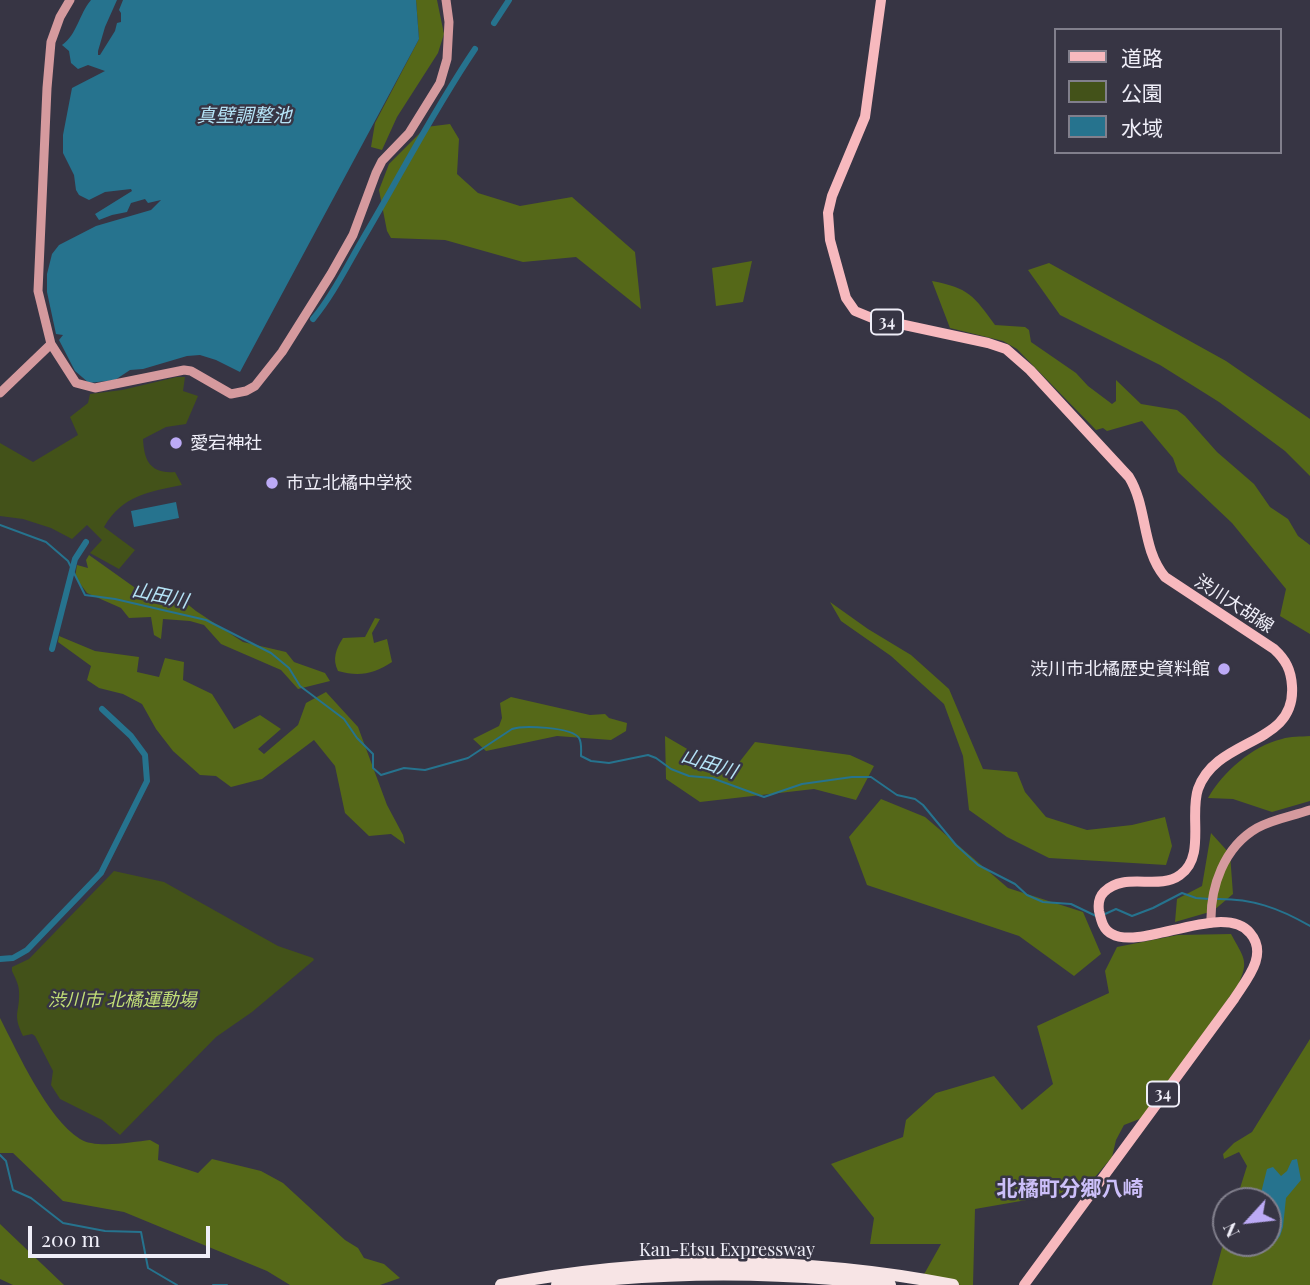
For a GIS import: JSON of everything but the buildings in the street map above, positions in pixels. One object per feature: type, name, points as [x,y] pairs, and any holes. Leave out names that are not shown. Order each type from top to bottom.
[{"type":"highway","name":"Kan-Etsu Expressway","points":[[501,1285],[588,1271],[711,1264],[806,1266],[953,1285]]},
{"type":"highway","name":"Kan-Etsu Expressway","points":[[557,1285],[630,1277],[722,1273],[806,1276],[890,1285]]},
{"type":"main road","name":"渋川大胡線","points":[[881,0],[865,117],[828,212],[830,240],[846,298],[855,311],[872,318],[988,343],[1012,353],[1129,477],[1139,497],[1151,554],[1164,577],[1265,642],[1282,657],[1291,675],[1291,703],[1288,713],[1277,726],[1267,734],[1224,755],[1204,776],[1194,805],[1193,857],[1184,872],[1163,882],[1116,884],[1105,891],[1098,906],[1104,926],[1111,934],[1121,937],[1211,923]]},
{"type":"main road","name":"34","points":[[1024,1285],[1255,967],[1258,951],[1248,930],[1237,923],[1211,923]]},
{"type":"street","points":[[70,0],[60,17],[51,42],[47,88],[38,291],[51,344],[71,377],[82,386],[95,388],[184,370],[191,371],[230,394],[255,386],[282,352],[331,274],[361,217],[371,183],[382,161],[409,133],[440,83],[447,59],[449,22],[446,0]]},
{"type":"street","points":[[0,393],[51,344]]},
{"type":"street","points":[[1211,923],[1213,890],[1228,858],[1240,841],[1264,825],[1310,810]]},
{"type":"green space","points":[[416,0],[437,0],[444,34],[438,53],[397,117],[382,150],[371,147],[375,123],[419,39]]},
{"type":"green space","points":[[450,124],[459,139],[457,174],[478,193],[520,206],[572,197],[635,252],[641,309],[576,257],[523,262],[445,240],[391,238],[387,231],[379,190],[389,164],[426,127]]},
{"type":"green space","points":[[752,261],[743,302],[716,306],[712,268]]},
{"type":"green space","points":[[1049,263],[1226,361],[1310,419],[1310,476],[1285,451],[1219,402],[1160,365],[1060,315],[1028,270]]},
{"type":"green space","points":[[932,281],[963,290],[995,325],[1025,327],[1029,330],[1031,342],[1076,373],[1112,404],[1116,401],[1116,380],[1141,404],[1177,410],[1185,416],[1217,452],[1254,484],[1270,507],[1288,519],[1298,536],[1310,545],[1310,634],[1280,616],[1286,589],[1232,523],[1178,472],[1173,458],[1142,421],[1107,431],[1103,428],[1096,430],[1017,349],[1003,341],[950,328]]},
{"type":"green space","points":[[185,377],[183,391],[198,396],[186,424],[166,427],[143,439],[150,464],[160,471],[175,472],[182,485],[137,497],[111,516],[104,527],[135,550],[119,569],[90,553],[102,540],[87,525],[72,539],[51,528],[23,519],[0,516],[0,443],[33,462],[78,435],[70,417],[88,403],[90,394],[122,390]]},
{"type":"green space","points":[[89,555],[148,597],[161,596],[170,590],[243,642],[286,652],[294,662],[325,673],[330,681],[298,689],[281,670],[221,644],[204,625],[190,621],[163,619],[161,639],[154,635],[151,617],[129,618],[121,608],[87,593],[75,577],[77,565],[88,568],[86,560]]},
{"type":"green space","points":[[830,602],[911,655],[949,689],[983,769],[1017,772],[1025,792],[1046,817],[1087,830],[1132,825],[1165,817],[1172,846],[1166,865],[1049,858],[1007,837],[969,810],[963,756],[944,704],[891,656],[841,621]]},
{"type":"green space","points":[[375,618],[380,619],[372,633],[374,643],[387,639],[392,662],[366,673],[338,671],[336,654],[343,638],[365,637]]},
{"type":"green space","points":[[59,636],[95,651],[139,657],[137,672],[159,677],[165,658],[184,662],[183,680],[212,694],[234,729],[260,715],[281,729],[258,749],[264,754],[298,725],[306,703],[326,692],[358,727],[387,805],[405,844],[391,834],[369,836],[345,813],[335,766],[314,740],[262,779],[231,787],[216,776],[200,775],[173,751],[142,704],[123,694],[99,688],[87,680],[91,666],[58,642]]},
{"type":"green space","points":[[511,697],[590,715],[605,714],[609,718],[627,723],[626,731],[611,740],[557,736],[486,751],[473,739],[499,726],[502,718],[500,703]]},
{"type":"green space","points":[[665,736],[730,774],[755,742],[850,755],[874,766],[856,800],[814,789],[700,802],[666,779]]},
{"type":"green space","points":[[1310,736],[1310,801],[1272,812],[1233,799],[1208,798],[1230,770],[1249,754],[1271,742]]},
{"type":"green space","points":[[881,799],[925,817],[1008,888],[1083,912],[1101,954],[1074,976],[1019,936],[867,885],[849,837]]},
{"type":"green space","points":[[1211,833],[1230,854],[1233,894],[1213,911],[1175,922],[1177,899],[1202,886]]},
{"type":"green space","name":"渋川市 北橘運動場","points":[[114,871],[164,882],[278,946],[314,960],[252,1012],[216,1037],[120,1135],[102,1120],[60,1099],[51,1085],[53,1071],[35,1036],[23,1036],[20,1028],[17,1018],[19,989],[12,971],[12,967],[29,959]]},
{"type":"green space","points":[[1231,934],[1244,959],[1244,970],[1238,985],[1142,1118],[1124,1125],[1116,1140],[1112,1157],[1084,1190],[975,1209],[973,1285],[918,1285],[941,1244],[870,1244],[874,1218],[831,1164],[903,1137],[906,1120],[936,1093],[994,1076],[1022,1110],[1053,1084],[1037,1026],[1109,993],[1105,971],[1117,947],[1178,935]]},
{"type":"green space","points":[[0,1018],[45,1101],[80,1139],[95,1144],[150,1140],[159,1145],[158,1160],[198,1173],[212,1159],[261,1171],[283,1183],[345,1240],[358,1248],[364,1258],[384,1264],[400,1278],[380,1285],[290,1285],[267,1271],[124,1212],[63,1201],[13,1153],[0,1153]]},
{"type":"green space","points":[[1310,1039],[1310,1285],[1212,1285],[1220,1257],[1282,1257],[1282,1187],[1240,1187],[1247,1166],[1239,1152],[1224,1159],[1223,1154],[1234,1143],[1252,1132]]},
{"type":"green space","points":[[0,1224],[64,1285],[13,1285],[0,1279]]},
{"type":"water","name":"真壁調整池","points":[[91,0],[117,0],[105,27],[98,51],[100,55],[117,23],[121,22],[119,10],[123,0],[416,0],[419,39],[240,372],[200,355],[130,370],[115,380],[89,383],[75,371],[59,340],[63,335],[56,334],[47,292],[47,274],[52,254],[59,245],[96,226],[151,210],[161,200],[148,203],[145,199],[131,203],[127,212],[99,220],[95,214],[132,191],[131,189],[105,192],[89,200],[79,195],[74,175],[63,153],[63,135],[72,88],[105,71],[88,65],[78,69],[71,63],[69,51],[62,45],[71,36]]},
{"type":"water","points":[[176,502],[179,518],[134,527],[131,511]]},
{"type":"water","points":[[1297,1159],[1301,1180],[1286,1198],[1282,1230],[1282,1187],[1262,1187],[1267,1169],[1273,1167],[1281,1176],[1287,1171],[1292,1160]]},
{"type":"waterway","points":[[494,23],[509,0]]},
{"type":"waterway","points":[[313,319],[338,282],[430,120],[475,49]]},
{"type":"waterway","name":"山田川","points":[[0,525],[46,542],[68,561],[85,595],[115,599],[206,620],[271,653],[289,668],[300,686],[344,719],[357,738],[373,754],[373,768],[381,775],[404,768],[425,770],[468,758],[512,729],[536,727],[575,734],[581,742],[581,756],[591,761],[609,763],[648,755],[689,776],[712,778],[764,797],[802,784],[871,777],[897,795],[915,799],[923,805],[956,845],[978,865],[1043,902],[1071,904],[1096,916]]},
{"type":"waterway","points":[[52,649],[75,559],[86,542]]},
{"type":"waterway","points":[[0,959],[13,958],[27,950],[101,873],[147,781],[145,755],[131,736],[102,709]]},
{"type":"waterway","name":"山田川","points":[[1105,914],[1116,909],[1132,916],[1182,893],[1210,899]]},
{"type":"waterway","name":"山田川","points":[[1215,899],[1241,900],[1264,905],[1310,926]]},
{"type":"waterway","points":[[0,1155],[6,1161],[13,1190],[31,1198],[63,1223],[105,1231],[141,1232],[148,1268],[177,1285]]},
{"type":"waterway","points":[[213,1285],[227,1285]]},
{"type":"place","name":"愛宕神社","points":[[176,443]]},
{"type":"place","name":"市立北橘中学校","points":[[272,483]]},
{"type":"place","name":"渋川市北橘歴史資料館","points":[[1224,669]]},
{"type":"district","name":"北橘町分郷八崎","points":[[1070,1189]]}]
